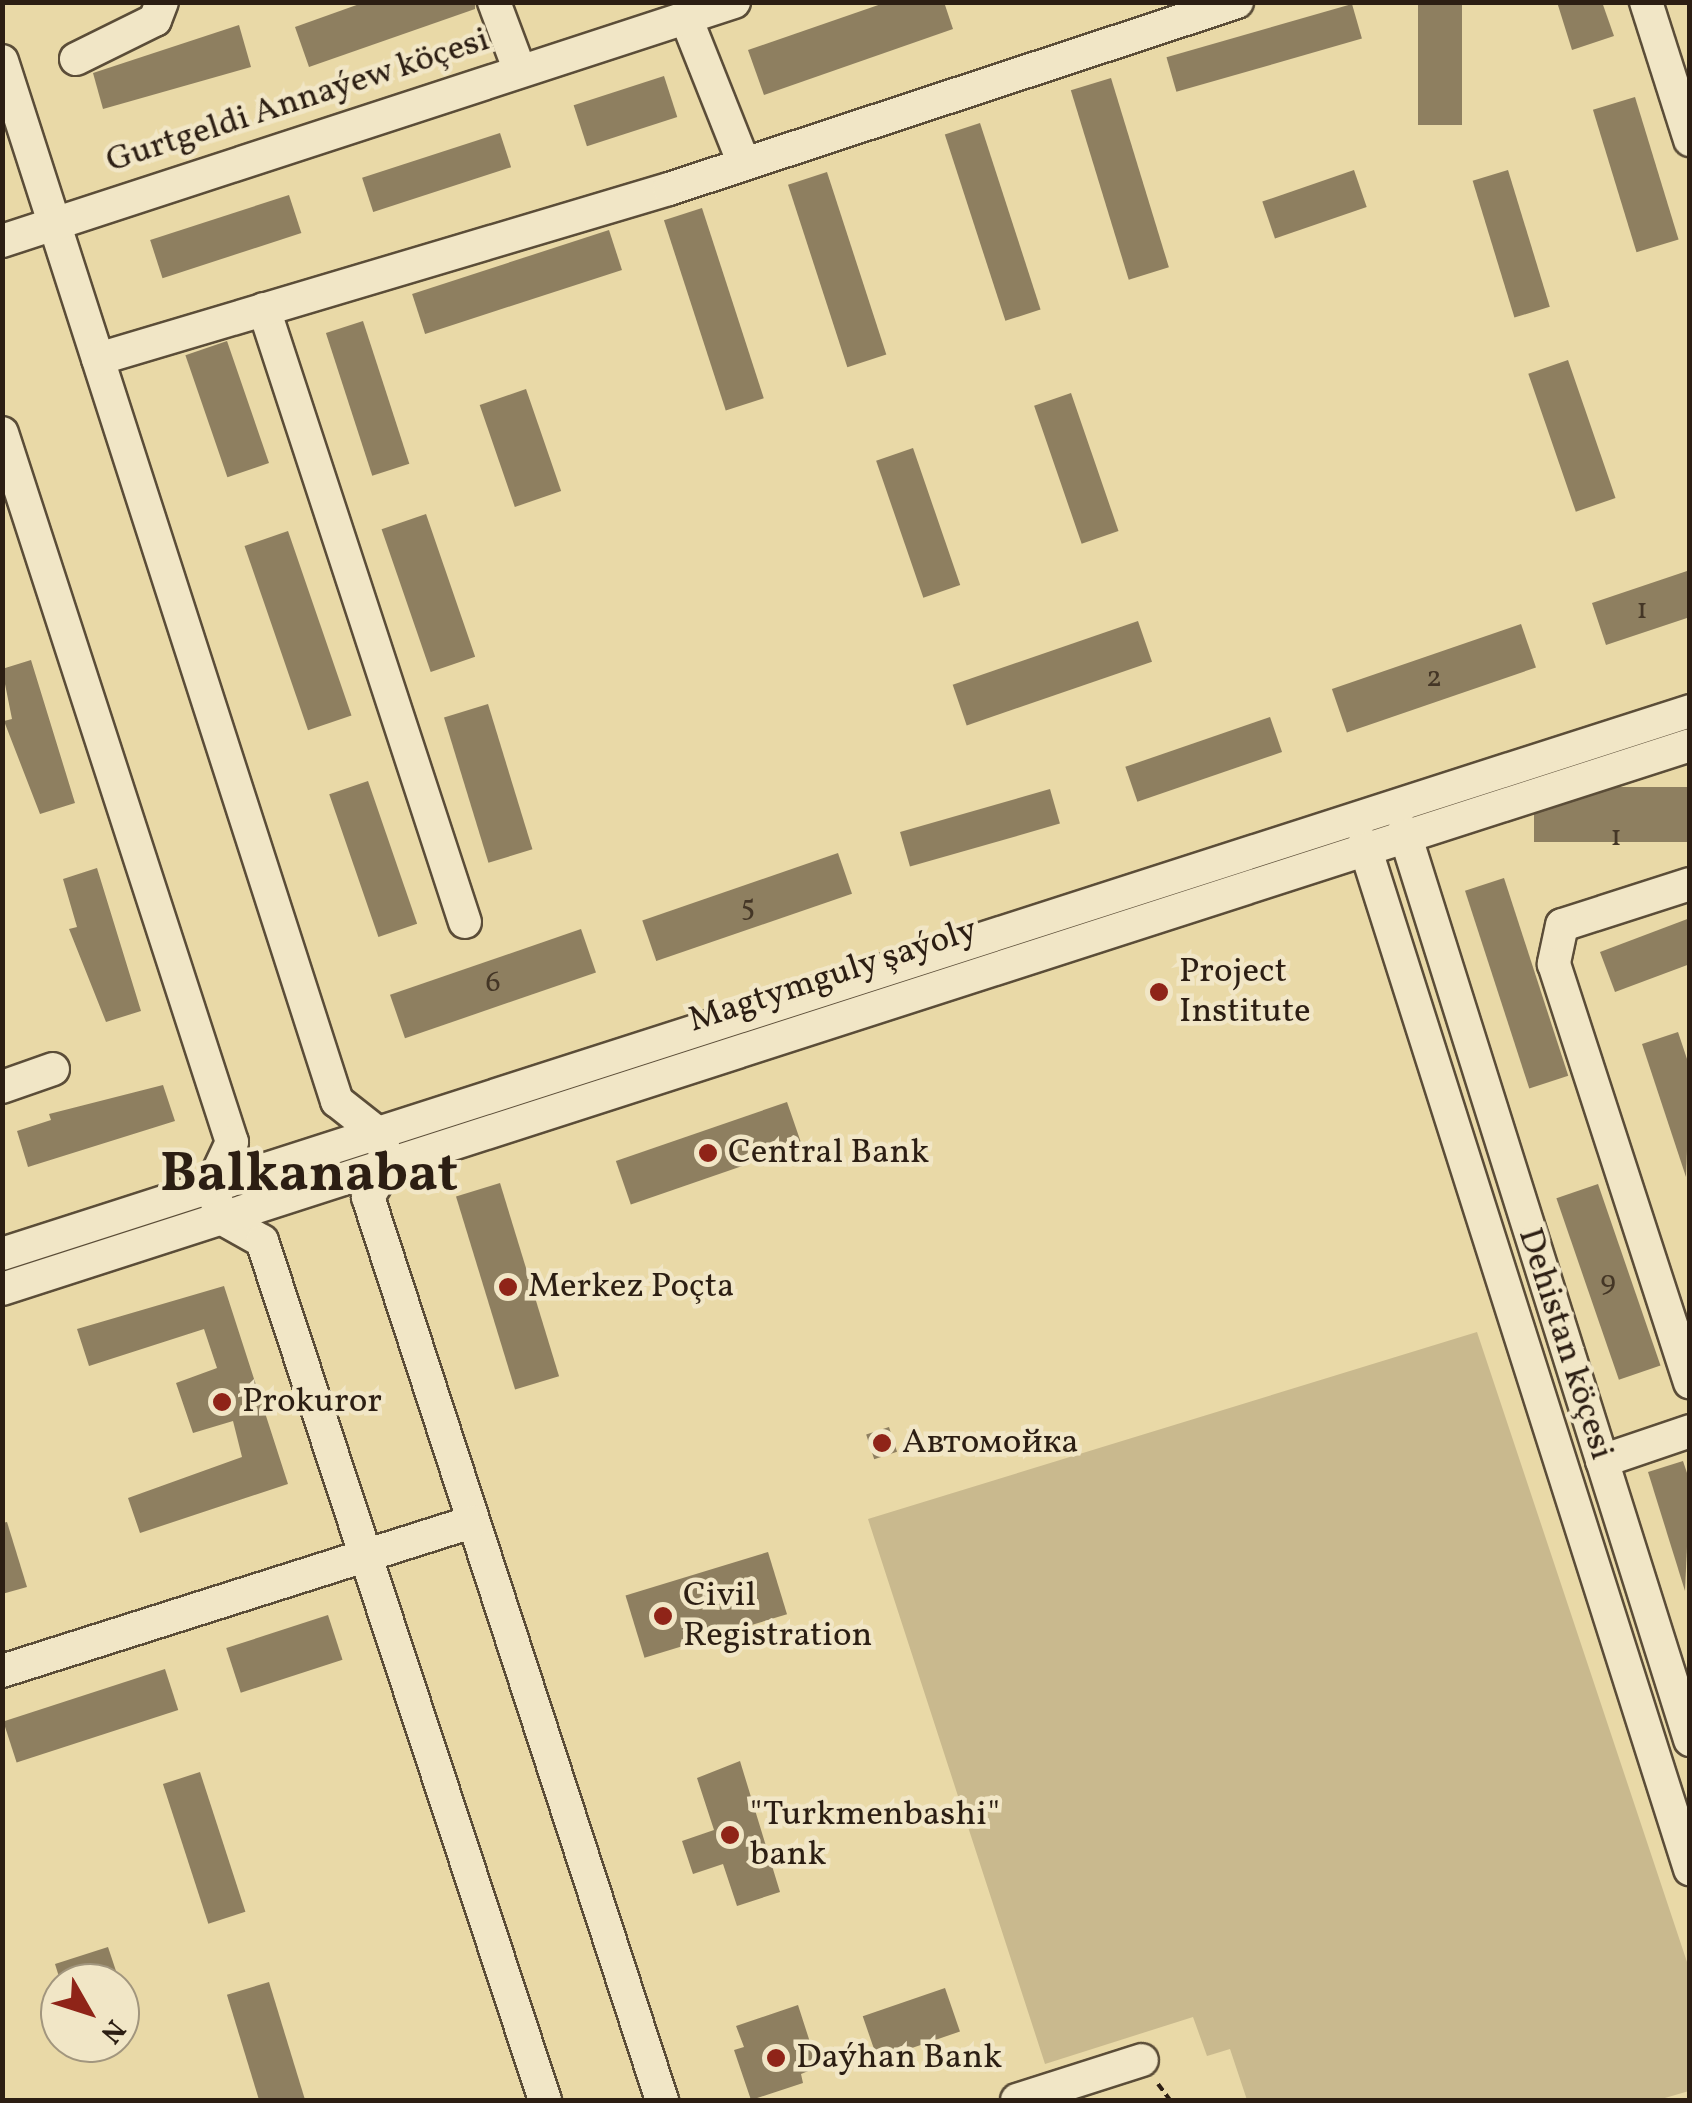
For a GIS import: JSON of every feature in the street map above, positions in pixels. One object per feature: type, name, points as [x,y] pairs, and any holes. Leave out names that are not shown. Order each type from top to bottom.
[{"type":"street","points":[[76,59],[154,20],[162,2]]},
{"type":"street","points":[[494,2],[520,69]]},
{"type":"street","name":"Gurtgeldi Annaýew köçesi","points":[[2,241],[734,2]]},
{"type":"street","points":[[98,359],[744,164],[1237,2]]},
{"type":"street","points":[[1646,2],[1690,140]]},
{"type":"street","points":[[686,18],[744,164]]},
{"type":"street","points":[[2,62],[337,1102],[384,1150],[368,1197],[662,2100]]},
{"type":"street","points":[[264,310],[465,922]]},
{"type":"street","points":[[2,433],[232,1142],[211,1187],[223,1220],[262,1240],[545,2100]]},
{"type":"street","name":"Magtymguly şaýoly","points":[[2,1289],[223,1220],[384,1150],[1690,711]]},
{"type":"street","name":"Magtymguly şaýoly","points":[[2,1254],[211,1187],[384,1150],[1364,844],[1690,748]]},
{"type":"street","name":"Dehistan köçesi","points":[[1404,832],[1690,1740]]},
{"type":"street","name":"Dehistan köçesi","points":[[1364,844],[1690,1869]]},
{"type":"street","points":[[1690,884],[1586,911],[1562,925],[1554,945],[1690,1382]]},
{"type":"street","points":[[2,1087],[52,1068]]},
{"type":"street","points":[[1602,1461],[1690,1431]]},
{"type":"street","points":[[2,1672],[472,1522]]},
{"type":"street","points":[[1017,2100],[1142,2060]]},
{"type":"shaded area","points":[[1477,1332],[1689,1968],[1689,2091],[1658,2100],[1247,2100],[1230,2049],[1207,2056],[1193,2017],[1045,2064],[868,1519]]},
{"type":"building","points":[[365,2],[475,2],[475,9],[309,67],[295,27]]},
{"type":"building","points":[[887,2],[944,2],[953,29],[764,95],[748,50]]},
{"type":"building","points":[[1418,2],[1462,2],[1462,125],[1418,125]]},
{"type":"building","points":[[1557,2],[1602,2],[1614,36],[1572,50]]},
{"type":"building","points":[[1352,4],[1362,39],[1176,92],[1166,57]]},
{"type":"building","points":[[239,25],[251,67],[103,109],[93,73]]},
{"type":"building","points":[[664,76],[677,117],[587,146],[574,105]]},
{"type":"building","points":[[1111,78],[1169,267],[1129,280],[1071,90]]},
{"type":"building","points":[[1635,97],[1679,239],[1636,252],[1593,110]]},
{"type":"building","points":[[980,123],[1041,309],[1005,321],[945,134]]},
{"type":"building","points":[[500,133],[511,167],[373,212],[362,178]]},
{"type":"building","points":[[1354,170],[1367,207],[1275,238],[1262,202]]},
{"type":"building","points":[[1508,170],[1550,307],[1514,318],[1473,181]]},
{"type":"building","points":[[827,172],[886,355],[847,367],[788,185]]},
{"type":"building","points":[[289,195],[301,233],[163,278],[150,240]]},
{"type":"building","points":[[702,208],[764,398],[726,411],[664,220]]},
{"type":"building","points":[[609,230],[622,270],[425,334],[412,294]]},
{"type":"building","points":[[363,321],[409,464],[372,476],[326,333]]},
{"type":"building","points":[[227,341],[269,463],[227,477],[185,355]]},
{"type":"building","points":[[1568,360],[1616,498],[1576,512],[1528,374]]},
{"type":"building","points":[[526,389],[561,491],[515,507],[480,405]]},
{"type":"building","points":[[1071,393],[1119,531],[1082,544],[1034,406]]},
{"type":"building","points":[[913,448],[960,585],[923,598],[876,461]]},
{"type":"building","points":[[426,514],[475,657],[431,672],[382,529]]},
{"type":"building","points":[[288,531],[351,715],[308,730],[245,546]]},
{"type":"building","points":[[1690,570],[1690,617],[1606,645],[1592,603]]},
{"type":"building","points":[[1138,621],[1152,662],[967,725],[953,685]]},
{"type":"building","points":[[1521,624],[1536,667],[1347,733],[1332,689]]},
{"type":"building","points":[[31,660],[75,803],[40,814],[4,721],[12,719],[2,669]]},
{"type":"building","points":[[488,704],[532,849],[488,863],[444,717]]},
{"type":"building","points":[[1270,717],[1282,752],[1137,802],[1125,767]]},
{"type":"building","points":[[368,781],[417,924],[378,937],[329,794]]},
{"type":"building","points":[[1534,787],[1690,787],[1690,842],[1534,842]]},
{"type":"building","points":[[1050,789],[1060,824],[910,867],[900,832]]},
{"type":"building","points":[[838,853],[852,894],[656,961],[642,920]]},
{"type":"building","points":[[97,868],[141,1011],[106,1022],[69,929],[77,927],[63,879]]},
{"type":"building","points":[[1504,878],[1568,1076],[1529,1088],[1465,891]]},
{"type":"building","points":[[1690,918],[1690,964],[1615,992],[1600,952]]},
{"type":"building","points":[[581,929],[596,972],[405,1038],[390,995]]},
{"type":"building","points":[[1678,1032],[1690,1068],[1686,1177],[1642,1044]]},
{"type":"building","points":[[163,1085],[175,1121],[28,1167],[17,1131],[51,1120],[49,1114]]},
{"type":"building","name":"Central Bank","points":[[787,1102],[802,1145],[631,1204],[616,1161]]},
{"type":"building","name":"Merkez Poçta","points":[[500,1183],[559,1376],[515,1390],[456,1196]]},
{"type":"building","points":[[1598,1184],[1661,1366],[1619,1380],[1556,1198]]},
{"type":"building","name":"Prokuror","points":[[224,1286],[288,1484],[140,1533],[128,1498],[242,1457],[233,1421],[193,1433],[176,1383],[217,1368],[204,1329],[89,1366],[77,1329]]},
{"type":"building","name":"Автомойка","points":[[889,1427],[897,1452],[874,1459],[866,1434]]},
{"type":"building","points":[[1683,1461],[1690,1482],[1685,1591],[1648,1472]]},
{"type":"building","points":[[7,1522],[27,1587],[2,1594],[2,1523]]},
{"type":"building","points":[[768,1552],[787,1614],[645,1658],[626,1596]]},
{"type":"building","points":[[328,1615],[343,1660],[241,1693],[226,1648]]},
{"type":"building","points":[[165,1669],[178,1710],[17,1762],[3,1722]]},
{"type":"building","name":"\"Turkmenbashi\" bank","points":[[740,1761],[780,1892],[737,1906],[723,1864],[693,1874],[682,1841],[714,1830],[697,1778]]},
{"type":"building","points":[[200,1772],[245,1912],[208,1924],[163,1784]]},
{"type":"building","points":[[108,1947],[113,1963],[58,1963]]},
{"type":"building","points":[[269,1982],[305,2100],[259,2100],[227,1995]]},
{"type":"building","points":[[945,1988],[960,2031],[878,2060],[863,2016]]},
{"type":"building","name":"Daýhan Bank","points":[[798,2005],[818,2067],[801,2074],[803,2083],[751,2100],[734,2050],[744,2047],[736,2026]]},
{"type":"place","name":"Project Institute","points":[[1159,992]]},
{"type":"place","name":"Central Bank","points":[[708,1153]]},
{"type":"place","name":"Merkez Poçta","points":[[508,1287]]},
{"type":"place","name":"Prokuror","points":[[222,1402]]},
{"type":"place","name":"Автомойка","points":[[882,1443]]},
{"type":"place","name":"Civil Registration","points":[[663,1616]]},
{"type":"place","name":"\"Turkmenbashi\" bank","points":[[730,1835]]},
{"type":"place","name":"Daýhan Bank","points":[[776,2058]]},
{"type":"district","name":"Balkanabat","points":[[309,1177]]}]
